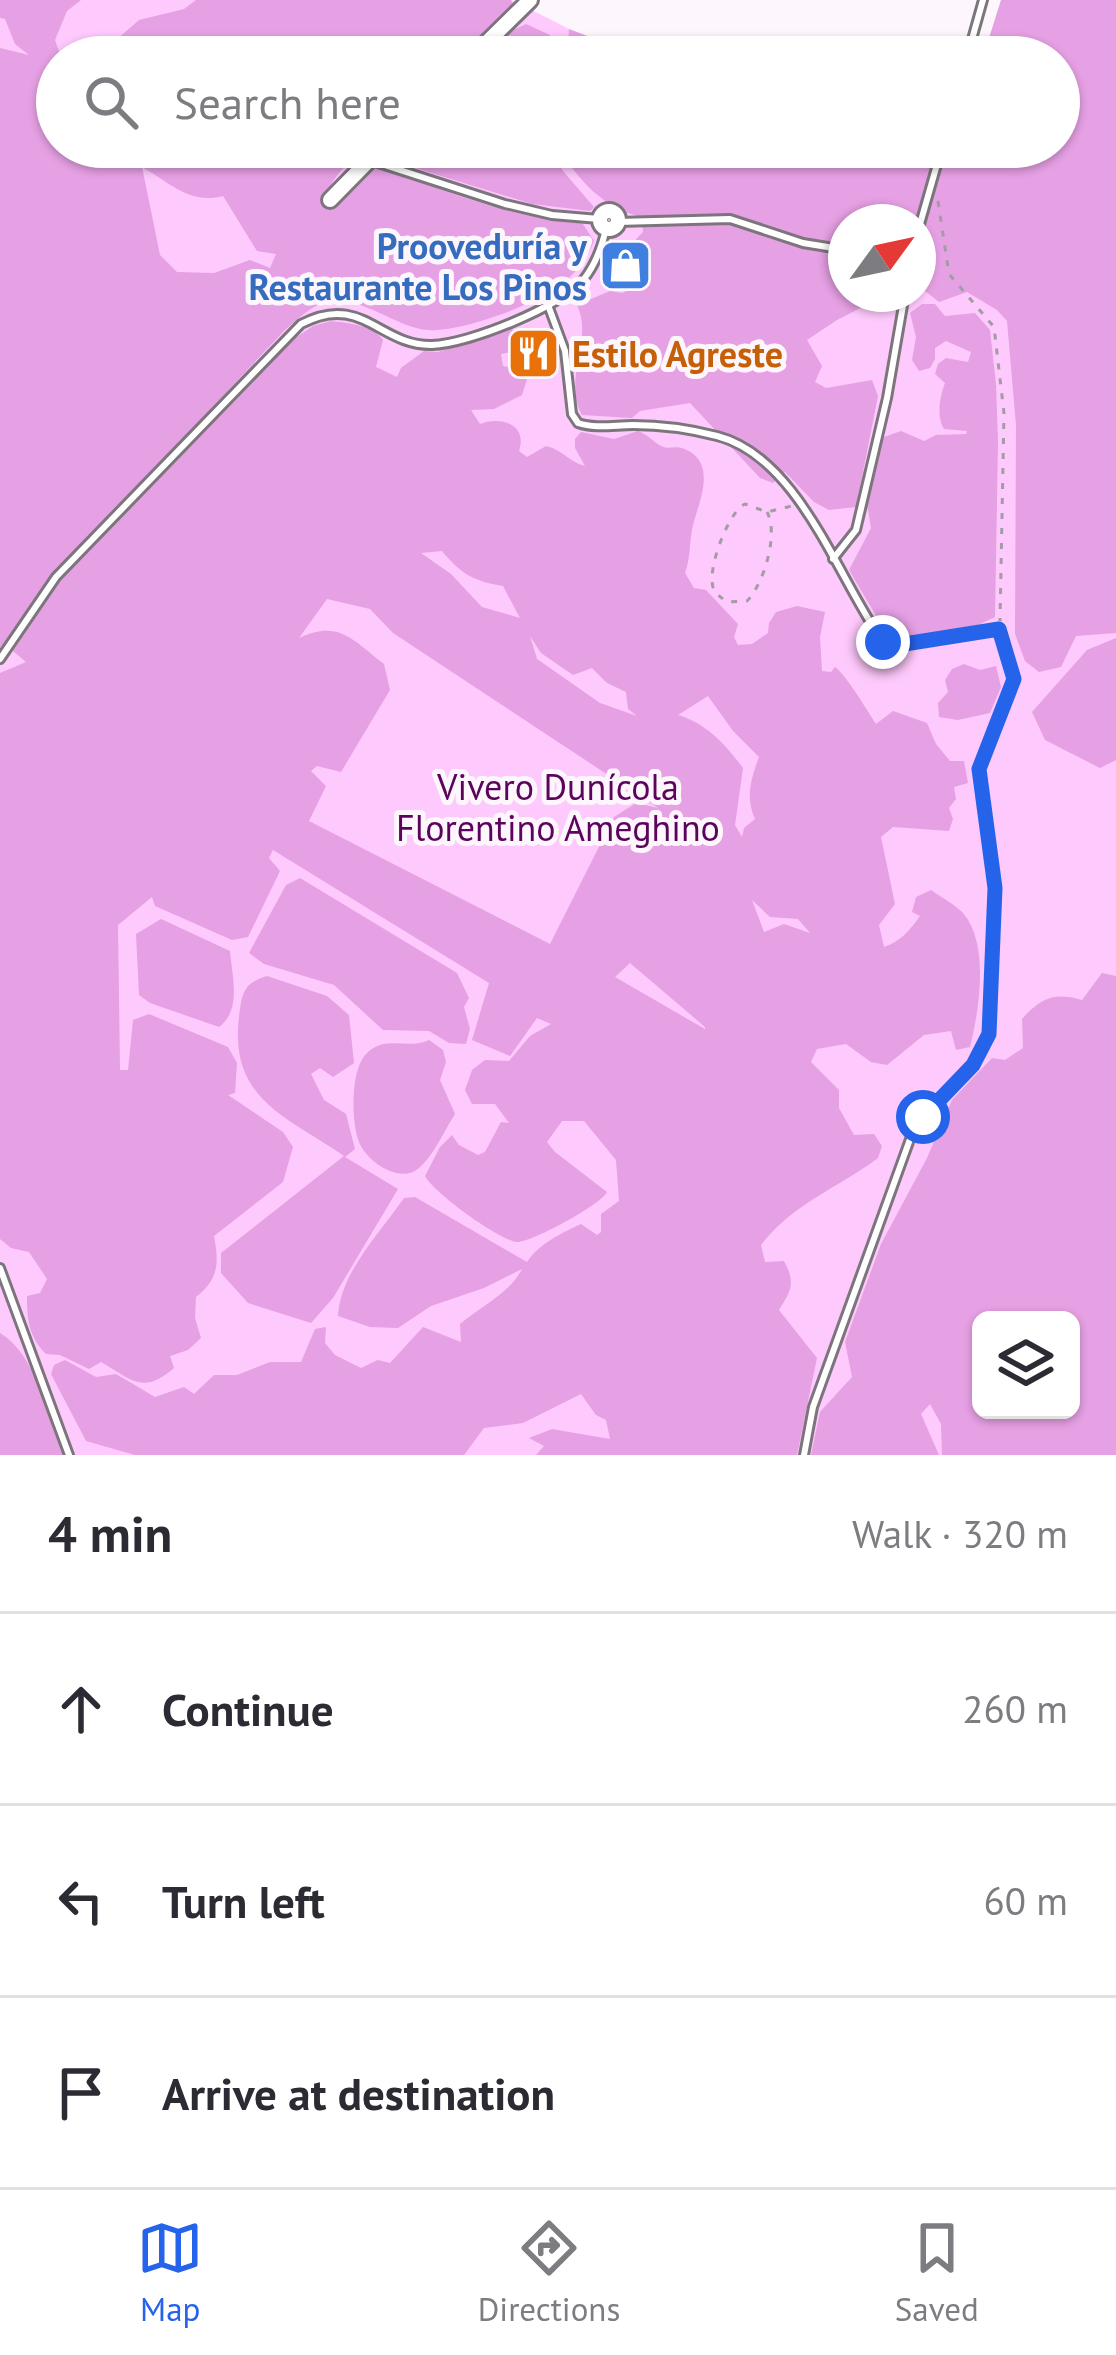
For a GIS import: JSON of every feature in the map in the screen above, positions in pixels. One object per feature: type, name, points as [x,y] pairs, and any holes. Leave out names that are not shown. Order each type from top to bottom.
[{"type":"street","points":[[493,36],[530,0]]},
{"type":"street","points":[[330,200],[361,168]]},
{"type":"lane","points":[[973,36],[983,0]]},
{"type":"lane","points":[[394,168],[552,215],[608,223],[730,219],[828,247]]},
{"type":"lane","points":[[926,204],[936,168]]},
{"type":"lane","points":[[0,658],[56,577],[301,324],[327,314],[357,315],[430,345],[476,334],[569,293],[585,277],[608,223]]},
{"type":"lane","points":[[548,305],[565,351],[572,414],[578,423],[682,429],[722,437],[754,453],[800,504],[883,642],[892,646],[999,629],[1014,679],[979,769],[995,888],[989,1034],[973,1065],[913,1131],[813,1407],[804,1455]]},
{"type":"lane","points":[[833,559],[856,530],[902,312]]},
{"type":"lane","points":[[0,1268],[69,1455]]},
{"type":"path","points":[[938,168],[949,274],[989,317],[997,346],[1005,461],[999,629]]},
{"type":"path","points":[[766,512],[773,532],[755,593],[747,602],[727,602],[717,594],[712,579],[730,514],[746,504],[766,512],[800,504]]},
{"type":"green space","name":"Vivero Dunícola Florentino Ameghino","points":[[0,0],[512,0],[587,36],[36,36],[36,168],[936,168],[962,178],[993,168],[1080,168],[1080,36],[1116,0],[1116,1455],[0,1455]]},
{"type":"shaded area","points":[[0,0],[81,0],[67,11],[57,36],[36,36],[36,168],[142,168],[160,255],[177,272],[214,273],[250,260],[270,268],[276,254],[257,251],[223,196],[190,195],[144,168],[343,168],[332,182],[324,209],[371,168],[379,168],[502,209],[581,221],[594,241],[580,265],[553,290],[518,308],[465,325],[420,329],[342,301],[312,308],[284,331],[53,576],[0,648],[0,48],[29,55],[15,44],[5,19],[0,18]]},
{"type":"shaded area","points":[[196,0],[511,0],[514,7],[483,36],[121,36],[139,20],[184,9]]},
{"type":"shaded area","points":[[1001,0],[1116,0],[1116,633],[1076,636],[1061,667],[1039,672],[1025,661],[1015,634],[1016,425],[1007,321],[967,292],[936,300],[936,204],[828,204],[828,312],[853,312],[807,340],[822,366],[815,382],[826,388],[872,380],[878,396],[856,507],[829,510],[814,502],[785,472],[773,483],[760,478],[690,403],[640,411],[632,418],[582,415],[575,387],[582,332],[577,305],[610,291],[634,288],[642,270],[636,239],[643,232],[642,217],[593,191],[572,168],[1080,168],[1080,36],[990,36]]},
{"type":"shaded area","points":[[526,24],[550,36],[505,36]]},
{"type":"shaded area","points":[[415,168],[561,168],[594,207],[590,211],[532,204]]},
{"type":"shaded area","points":[[936,305],[945,316],[975,313],[990,330],[998,442],[995,617],[978,625],[898,639],[885,631],[849,570],[871,528],[867,504],[880,443],[901,431],[924,441],[936,435],[966,434],[944,429],[939,413],[945,383],[935,374],[946,358],[968,362],[971,352],[946,341],[935,348],[930,368],[919,371],[912,360],[916,337],[910,313],[936,312]]},
{"type":"shaded area","points":[[331,321],[373,331],[383,340],[376,367],[397,377],[401,368],[424,351],[438,352],[511,329],[520,332],[526,343],[523,350],[501,354],[503,366],[522,370],[527,379],[522,395],[494,409],[471,410],[480,424],[511,424],[520,434],[519,451],[527,457],[546,446],[585,466],[575,448],[581,432],[614,439],[638,431],[663,447],[680,447],[693,454],[704,482],[685,573],[694,588],[706,590],[738,624],[734,637],[738,645],[752,644],[768,633],[776,612],[797,606],[825,612],[820,637],[822,671],[831,672],[835,667],[840,671],[876,724],[893,711],[927,723],[950,761],[964,761],[968,783],[954,787],[949,831],[893,827],[881,837],[895,904],[879,925],[884,947],[895,942],[920,916],[912,912],[916,897],[931,890],[963,913],[977,942],[979,960],[979,997],[970,1047],[956,1050],[951,1031],[924,1035],[887,1065],[871,1062],[846,1044],[817,1049],[811,1062],[839,1090],[839,1108],[854,1135],[874,1134],[882,1146],[878,1158],[801,1207],[761,1245],[765,1262],[784,1261],[790,1287],[779,1310],[817,1358],[797,1455],[536,1455],[544,1446],[529,1438],[552,1429],[610,1439],[606,1420],[596,1415],[581,1394],[523,1423],[484,1428],[464,1455],[135,1455],[86,1441],[51,1374],[54,1365],[65,1360],[96,1377],[116,1374],[155,1397],[184,1387],[194,1394],[214,1375],[237,1375],[270,1362],[301,1362],[315,1329],[326,1327],[325,1343],[335,1355],[361,1368],[378,1360],[390,1363],[423,1327],[461,1342],[460,1324],[503,1292],[522,1269],[431,1306],[398,1328],[370,1327],[338,1316],[353,1269],[404,1198],[415,1197],[527,1262],[544,1244],[581,1224],[597,1235],[601,1214],[619,1201],[616,1160],[584,1121],[562,1121],[547,1142],[607,1192],[579,1214],[536,1236],[517,1242],[508,1239],[468,1215],[431,1184],[425,1176],[452,1135],[459,1145],[478,1155],[485,1152],[501,1122],[509,1123],[495,1104],[472,1104],[465,1090],[472,1070],[485,1060],[509,1061],[530,1036],[551,1024],[537,1018],[510,1056],[472,1040],[489,983],[273,850],[269,858],[280,871],[248,937],[232,940],[155,906],[152,897],[118,925],[120,1070],[128,1070],[133,1020],[149,1014],[228,1047],[237,1063],[235,1093],[228,1095],[283,1132],[293,1147],[283,1182],[214,1236],[216,1270],[196,1297],[201,1338],[188,1350],[170,1356],[174,1368],[163,1376],[145,1383],[101,1362],[89,1369],[60,1355],[46,1354],[33,1335],[27,1296],[40,1293],[47,1279],[29,1252],[11,1248],[0,1239],[0,673],[26,662],[13,651],[59,582],[291,341]],"holes":[[[442,551],[468,575],[503,586],[520,618],[482,607],[451,574],[421,553]],[[327,599],[370,609],[393,633],[658,808],[636,803],[614,817],[550,944],[309,821],[326,786],[311,771],[317,766],[341,772],[390,690],[384,664],[354,640],[325,631],[299,638]],[[530,636],[541,653],[573,675],[592,668],[607,683],[626,692],[628,709],[637,716],[600,703],[537,659]],[[708,696],[759,757],[750,796],[755,819],[744,828],[742,837],[735,825],[743,768],[698,723],[678,715]],[[752,900],[770,917],[798,919],[810,933],[784,924],[764,932]],[[630,963],[705,1029],[615,977]]]},
{"type":"shaded area","points":[[1116,638],[1116,760],[1100,768],[1045,740],[1032,712],[1087,650]]},
{"type":"shaded area","points":[[964,664],[980,670],[996,666],[1001,687],[990,713],[958,720],[939,717],[938,703],[948,692],[945,680],[952,669]]},
{"type":"shaded area","points":[[300,878],[457,973],[469,998],[464,1007],[470,1029],[466,1044],[449,1043],[429,1031],[383,1030],[334,985],[264,964],[249,953],[286,885]]},
{"type":"shaded area","points":[[161,919],[230,951],[233,1002],[219,1027],[139,995],[136,934]]},
{"type":"shaded area","points":[[1102,973],[1116,976],[1116,1455],[942,1455],[941,1424],[930,1404],[921,1414],[939,1455],[811,1455],[820,1412],[852,1377],[845,1342],[881,1244],[952,1100],[992,1058],[1005,1060],[1023,1048],[1022,1019],[1035,1006],[1063,997],[1082,1000]]},
{"type":"shaded area","points":[[267,976],[327,996],[349,1015],[354,1063],[333,1077],[320,1068],[311,1074],[324,1100],[346,1114],[355,1149],[345,1157],[398,1189],[333,1298],[311,1323],[248,1303],[221,1273],[221,1253],[344,1156],[267,1103],[243,1068],[238,1045],[241,1002],[248,986]]},
{"type":"shaded area","points":[[429,1040],[443,1050],[446,1062],[440,1080],[455,1114],[419,1168],[411,1173],[394,1172],[376,1163],[359,1142],[354,1121],[358,1069],[375,1047]]},
{"type":"shaded area","points":[[0,1333],[32,1371],[63,1455],[0,1455]]},
{"type":"place","name":"Prooveduría y Restaurante Los Pinos","points":[[626,266]]},
{"type":"place","name":"Estilo Agreste","points":[[533,353]]},
{"type":"route","points":[[883,642],[892,646],[999,629],[1014,679],[979,769],[994,861],[989,1034],[973,1065],[923,1117]]}]
